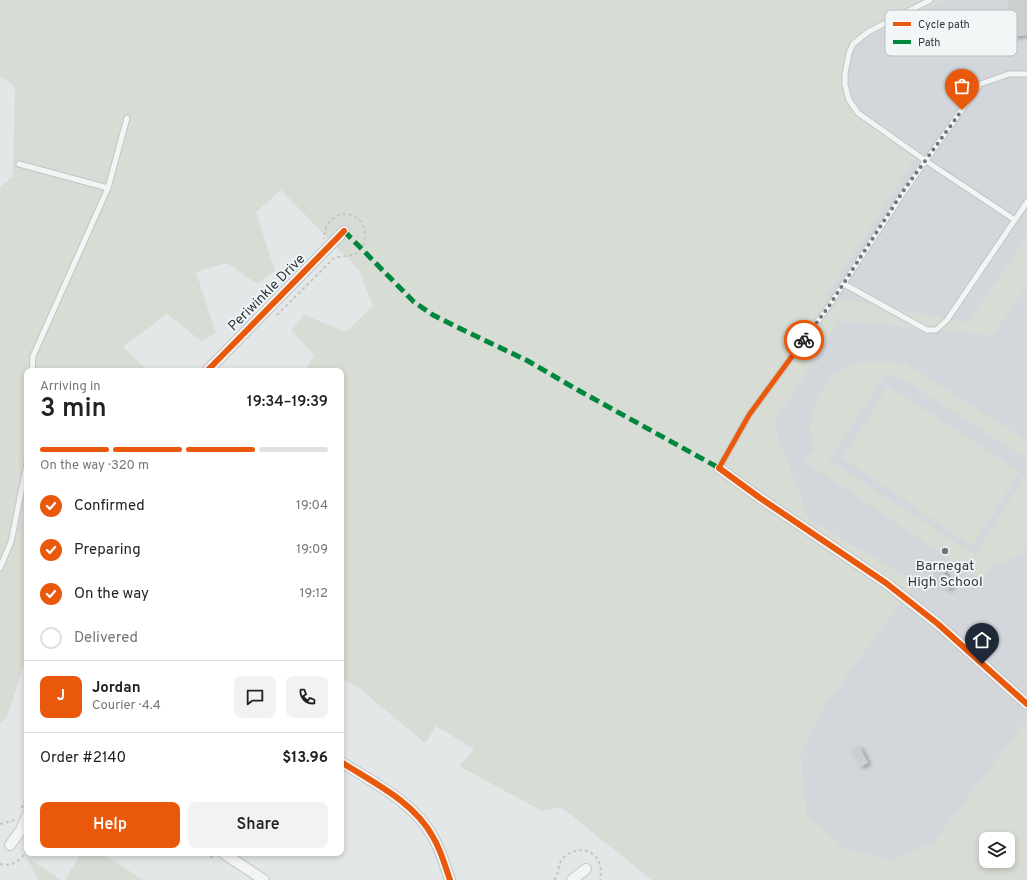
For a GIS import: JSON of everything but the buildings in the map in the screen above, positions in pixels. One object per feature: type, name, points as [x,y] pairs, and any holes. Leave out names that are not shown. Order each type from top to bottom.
[{"type":"street","name":"Periwinkle Drive","points":[[210,368],[344,232]]},
{"type":"street","points":[[719,468],[760,498],[886,583],[938,624],[1027,704]]},
{"type":"street","points":[[344,764],[402,801],[424,824],[433,838],[450,880]]},
{"type":"street","points":[[10,845],[21,830],[24,823]]},
{"type":"street","points":[[228,856],[264,880]]},
{"type":"street","points":[[572,880],[586,869]]},
{"type":"lane","points":[[911,10],[930,0]]},
{"type":"lane","points":[[885,23],[868,32],[853,44],[849,53],[845,74],[845,85],[849,100],[858,113],[926,161],[1015,220]]},
{"type":"lane","points":[[719,468],[749,415],[829,306],[904,190],[980,84],[1009,74],[1027,74]]},
{"type":"lane","points":[[32,368],[33,356],[108,188],[127,118]]},
{"type":"lane","points":[[19,164],[108,188]]},
{"type":"lane","points":[[844,284],[927,330],[936,330],[947,320],[1027,202]]},
{"type":"lane","points":[[0,568],[11,542],[24,478]]},
{"type":"path","points":[[0,864],[10,865],[18,862],[24,855]]},
{"type":"shaded area","points":[[0,0],[943,0],[925,10],[885,10],[885,28],[850,44],[842,72],[852,107],[916,155],[826,296],[968,323],[1027,238],[1027,284],[992,335],[839,320],[773,424],[809,520],[915,582],[822,709],[800,753],[806,814],[844,849],[893,860],[934,843],[1024,724],[1027,726],[1027,880],[652,880],[561,807],[542,811],[459,766],[474,749],[436,726],[425,743],[359,688],[344,680],[344,368],[307,368],[314,355],[291,330],[304,315],[346,332],[373,306],[359,270],[281,190],[256,212],[275,271],[257,284],[227,263],[196,272],[216,333],[201,341],[167,314],[123,347],[145,368],[24,368],[24,664],[7,717],[0,723],[0,187],[13,176],[15,87],[0,76]]},
{"type":"shaded area","points":[[943,0],[1027,0],[1027,238],[968,323],[826,296],[916,155],[852,107],[842,72],[850,44],[885,28],[885,56],[1017,56],[1017,10],[925,10]]},
{"type":"shaded area","name":"Barnegat High School","points":[[1027,284],[1027,726],[1024,724],[934,843],[893,860],[844,849],[806,814],[800,753],[822,709],[915,582],[809,520],[773,424],[839,320],[992,335]]},
{"type":"shaded area","points":[[881,361],[905,363],[1027,441],[1027,466],[1021,455],[904,380],[886,374],[829,460],[975,555],[1027,473],[1027,549],[1008,561],[992,566],[981,580],[804,461],[813,449],[810,423],[817,398],[831,377],[854,363]]},
{"type":"shaded area","points":[[888,386],[1020,472],[972,546],[843,458]]},
{"type":"shaded area","points":[[79,856],[107,856],[143,880],[65,880]]},
{"type":"shaded area","points":[[27,857],[61,880],[38,880]]},
{"type":"marked path","points":[[344,231],[414,302],[433,315],[528,361],[719,468]]},
{"type":"cycle path","points":[[210,368],[344,231]]},
{"type":"cycle path","points":[[719,468],[760,498],[886,583],[938,624],[1027,704]]},
{"type":"cycle path","points":[[344,764],[392,794],[415,813],[436,842],[450,880]]},
{"type":"way so far","points":[[804,340],[829,306],[904,190],[962,110]]},
{"type":"place","name":"Barnegat High School","points":[[945,551]]},
{"type":"route","points":[[804,340],[749,415],[719,468],[760,498],[886,583],[938,624],[982,664]]}]
